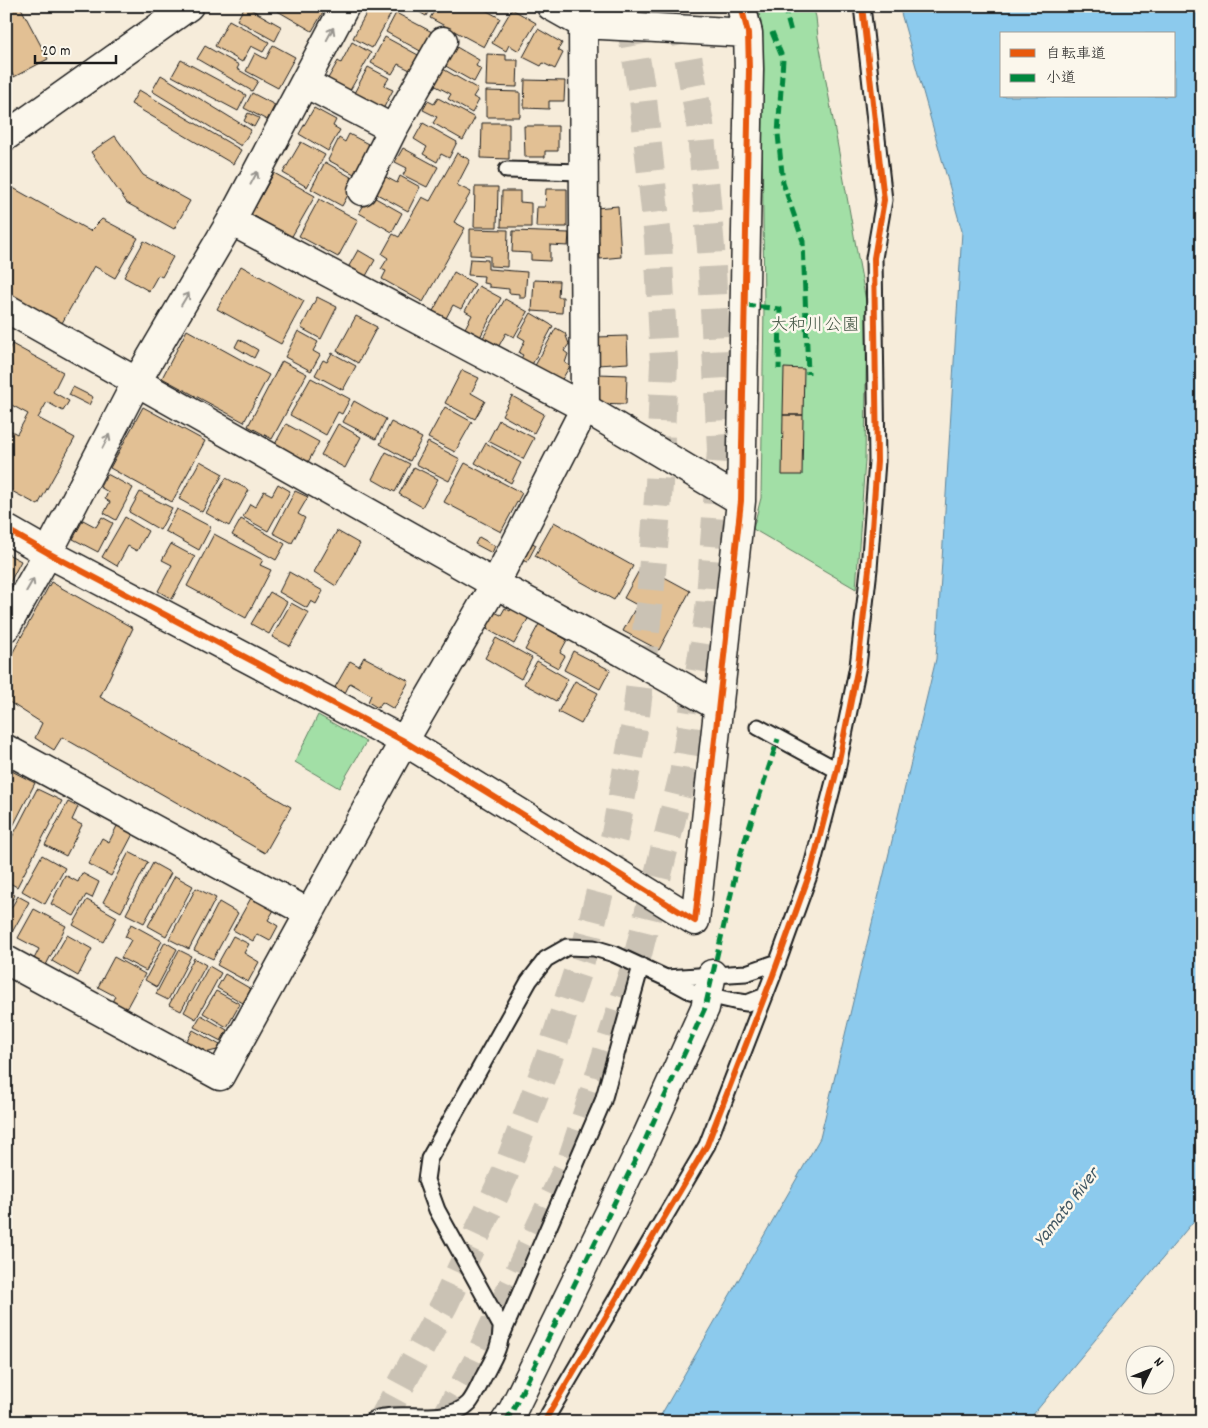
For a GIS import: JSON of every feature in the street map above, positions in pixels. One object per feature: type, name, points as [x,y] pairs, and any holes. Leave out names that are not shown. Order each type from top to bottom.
[{"type":"street","points":[[6,136],[189,6]]},
{"type":"street","points":[[6,627],[48,553],[137,381],[232,221],[345,6]]},
{"type":"street","points":[[551,6],[583,24],[748,33]]},
{"type":"street","points":[[6,529],[404,741],[695,922],[742,501],[749,69],[748,33],[741,6]]},
{"type":"street","points":[[6,960],[220,1076],[404,741],[495,584],[584,408],[583,24]]},
{"type":"street","points":[[362,191],[393,129],[443,41]]},
{"type":"street","points":[[305,82],[393,129]]},
{"type":"street","points":[[232,221],[584,408],[742,501]]},
{"type":"street","points":[[6,308],[495,584],[622,652],[719,707]]},
{"type":"street","points":[[6,749],[309,913]]},
{"type":"street","points":[[505,1422],[517,1402],[646,1138],[705,1008],[710,985]]},
{"type":"lane","points":[[544,1422],[707,1144],[778,962],[811,870],[837,770],[858,666],[869,569],[877,461],[874,258],[884,200],[862,6]]},
{"type":"lane","points":[[507,170],[583,172]]},
{"type":"lane","points":[[758,727],[837,770]]},
{"type":"lane","points":[[502,1335],[501,1326],[437,1210],[426,1180],[429,1159],[529,981],[546,959],[567,947],[594,948],[614,954],[690,991],[778,962]]},
{"type":"lane","points":[[370,1422],[374,1418],[410,1415],[432,1416],[454,1413],[470,1402],[499,1349],[502,1335],[603,1101],[641,966]]},
{"type":"lane","points":[[666,978],[710,985],[747,1002],[765,996]]},
{"type":"green space","name":"大和川公園","points":[[756,6],[813,6],[867,307],[865,460],[856,589],[753,529],[761,498],[764,307],[761,22]]},
{"type":"green space","points":[[318,715],[366,742],[339,788],[295,762]]},
{"type":"water","name":"Yamato River","points":[[899,6],[1202,6],[1202,1211],[1027,1422],[657,1422],[820,1138],[936,659],[962,231]]},
{"type":"building","points":[[6,6],[20,6],[48,59],[14,77],[6,63]]},
{"type":"building","points":[[245,6],[282,27],[275,41],[237,20]]},
{"type":"building","points":[[269,6],[327,6],[312,31]]},
{"type":"building","points":[[370,6],[387,6],[393,10],[372,48],[353,38]]},
{"type":"building","points":[[409,6],[431,6],[426,16]]},
{"type":"building","points":[[437,6],[478,6],[500,18],[484,47],[430,18]]},
{"type":"building","points":[[512,9],[536,23],[519,51],[509,45],[506,51],[492,43]]},
{"type":"building","points":[[396,13],[434,33],[424,53],[386,32]]},
{"type":"building","points":[[229,20],[269,42],[263,52],[251,46],[242,62],[215,46]]},
{"type":"building","points":[[538,29],[562,43],[558,50],[563,53],[555,69],[543,63],[541,66],[523,57]]},
{"type":"building","points":[[385,37],[420,56],[412,71],[398,64],[392,74],[371,63]]},
{"type":"building","points":[[352,42],[371,53],[348,94],[326,82],[338,61],[341,63]]},
{"type":"building","points":[[273,45],[295,57],[278,88],[246,71],[255,53],[266,59]]},
{"type":"building","points":[[453,45],[479,60],[476,66],[481,69],[474,82],[442,64]]},
{"type":"building","points":[[205,46],[239,65],[237,69],[258,81],[252,91],[197,59]]},
{"type":"building","points":[[487,54],[506,55],[506,60],[518,60],[517,87],[486,86]]},
{"type":"building","points":[[181,60],[246,95],[238,111],[172,76]]},
{"type":"building","points":[[368,67],[389,78],[384,86],[393,90],[382,111],[353,95]]},
{"type":"building","points":[[443,69],[478,89],[473,97],[479,100],[472,113],[448,99],[451,94],[434,85]]},
{"type":"building","points":[[161,75],[251,130],[241,146],[152,91]]},
{"type":"building","points":[[525,80],[565,81],[564,101],[549,101],[549,109],[524,108]]},
{"type":"building","points":[[139,90],[241,150],[233,164],[131,104]]},
{"type":"building","points":[[486,91],[520,92],[520,117],[486,117]]},
{"type":"building","points":[[252,93],[275,105],[267,120],[244,108]]},
{"type":"building","points":[[438,98],[475,118],[463,140],[433,123],[437,117],[423,110],[428,101],[434,104]]},
{"type":"building","points":[[314,108],[336,120],[333,126],[340,130],[328,151],[299,134]]},
{"type":"building","points":[[248,113],[259,118],[254,127],[244,121]]},
{"type":"building","points":[[423,123],[457,142],[449,158],[441,154],[437,162],[423,154],[427,147],[414,139]]},
{"type":"building","points":[[482,123],[509,123],[509,159],[481,158]]},
{"type":"building","points":[[524,126],[558,126],[558,151],[545,151],[545,157],[525,157]]},
{"type":"building","points":[[349,134],[372,146],[356,175],[328,160],[339,138],[345,142]]},
{"type":"building","points":[[115,136],[143,175],[190,201],[174,229],[127,203],[91,152]]},
{"type":"building","points":[[301,142],[325,155],[307,187],[283,173]]},
{"type":"building","points":[[403,148],[438,167],[427,187],[403,175],[407,168],[395,162]]},
{"type":"building","points":[[457,153],[470,160],[457,185],[471,192],[454,222],[465,228],[423,302],[382,279],[386,271],[381,269],[388,258],[382,254],[393,234],[399,237],[422,197],[430,201]]},
{"type":"building","points":[[325,162],[356,180],[342,206],[311,189]]},
{"type":"building","points":[[274,173],[315,196],[291,238],[251,214]]},
{"type":"building","points":[[384,176],[397,183],[400,176],[420,187],[408,211],[375,193]]},
{"type":"building","points":[[6,184],[90,231],[102,219],[138,238],[115,278],[94,266],[62,323],[6,293]]},
{"type":"building","points":[[475,187],[498,187],[497,227],[474,227]]},
{"type":"building","points":[[546,189],[567,189],[567,227],[536,227],[537,207],[545,207]]},
{"type":"building","points":[[502,191],[520,191],[520,202],[531,203],[531,227],[501,227]]},
{"type":"building","points":[[370,195],[402,213],[392,232],[359,213]]},
{"type":"building","points":[[319,199],[358,220],[338,257],[299,236]]},
{"type":"building","points":[[618,206],[621,257],[600,259],[596,208]]},
{"type":"building","points":[[470,229],[508,230],[507,267],[490,266],[490,256],[470,255]]},
{"type":"building","points":[[513,231],[569,233],[568,246],[550,245],[550,261],[531,260],[531,253],[512,252]]},
{"type":"building","points":[[144,241],[173,257],[162,277],[158,275],[149,291],[124,277]]},
{"type":"building","points":[[358,250],[375,260],[362,283],[345,273]]},
{"type":"building","points":[[470,259],[488,260],[488,269],[527,272],[525,298],[520,298],[520,294],[509,293],[509,289],[489,287],[489,284],[483,283],[484,276],[468,275]]},
{"type":"building","points":[[241,266],[304,301],[281,344],[217,309]]},
{"type":"building","points":[[454,272],[475,284],[461,309],[453,305],[445,320],[432,313]]},
{"type":"building","points":[[534,280],[559,281],[558,297],[563,297],[562,313],[532,311]]},
{"type":"building","points":[[479,286],[501,298],[478,341],[463,332],[472,315],[465,311]]},
{"type":"building","points":[[317,297],[337,307],[321,339],[301,328]]},
{"type":"building","points":[[505,299],[528,312],[514,337],[506,333],[495,353],[479,345]]},
{"type":"building","points":[[531,313],[553,326],[529,370],[518,364],[523,355],[519,353],[525,340],[518,336]]},
{"type":"building","points":[[356,316],[377,327],[358,363],[337,351]]},
{"type":"building","points":[[556,328],[565,333],[569,344],[564,351],[568,354],[565,363],[570,366],[558,386],[532,371]]},
{"type":"building","points":[[187,330],[269,375],[244,422],[162,378]]},
{"type":"building","points":[[298,331],[318,342],[313,351],[320,355],[311,371],[285,357]]},
{"type":"building","points":[[627,336],[628,363],[598,365],[597,337]]},
{"type":"building","points":[[239,339],[258,350],[254,358],[235,347]]},
{"type":"building","points":[[12,344],[63,372],[53,392],[69,401],[63,411],[47,402],[38,418],[75,438],[38,505],[6,488],[6,428],[17,434],[28,414],[6,402],[6,355]]},
{"type":"building","points":[[332,353],[356,366],[343,390],[315,375],[323,360],[327,362]]},
{"type":"building","points":[[282,361],[307,374],[272,439],[248,426]]},
{"type":"building","points":[[784,368],[804,369],[803,415],[783,415]]},
{"type":"building","points":[[462,370],[479,378],[471,393],[485,401],[475,419],[445,403]]},
{"type":"building","points":[[598,374],[627,375],[626,404],[597,403]]},
{"type":"building","points":[[311,378],[350,399],[342,414],[338,412],[326,435],[290,415]]},
{"type":"building","points":[[73,387],[93,397],[89,405],[69,395]]},
{"type":"building","points":[[512,396],[544,414],[534,433],[502,415]]},
{"type":"building","points":[[354,401],[386,419],[376,439],[343,422]]},
{"type":"building","points":[[143,407],[205,441],[172,502],[110,468]]},
{"type":"building","points":[[445,407],[472,422],[455,452],[428,438]]},
{"type":"building","points":[[783,415],[803,415],[802,475],[782,475]]},
{"type":"building","points":[[499,420],[534,438],[523,459],[488,441]]},
{"type":"building","points":[[391,422],[422,438],[410,461],[380,444]]},
{"type":"building","points":[[286,424],[319,442],[307,464],[274,446]]},
{"type":"building","points":[[338,424],[361,437],[345,468],[321,455]]},
{"type":"building","points":[[428,442],[460,459],[449,481],[416,464]]},
{"type":"building","points":[[486,443],[521,463],[511,483],[475,463]]},
{"type":"building","points":[[386,452],[410,464],[395,492],[372,479]]},
{"type":"building","points":[[200,461],[223,474],[202,512],[179,499]]},
{"type":"building","points":[[465,463],[522,493],[501,532],[444,502]]},
{"type":"building","points":[[414,467],[438,479],[422,507],[399,494]]},
{"type":"building","points":[[107,474],[133,488],[116,520],[104,513],[110,502],[105,499],[108,492],[100,487]]},
{"type":"building","points":[[226,478],[249,490],[229,526],[206,513]]},
{"type":"building","points":[[278,484],[290,491],[268,531],[243,517],[250,504],[255,507],[264,491],[272,495]]},
{"type":"building","points":[[295,491],[308,497],[298,514],[305,518],[292,543],[273,533]]},
{"type":"building","points":[[140,492],[172,508],[160,530],[129,512]]},
{"type":"building","points":[[177,509],[211,527],[199,550],[165,531]]},
{"type":"building","points":[[102,517],[113,523],[98,552],[73,539],[83,520],[96,527]]},
{"type":"building","points":[[125,517],[148,531],[137,551],[128,546],[117,566],[102,557]]},
{"type":"building","points":[[241,519],[285,544],[276,560],[232,535]]},
{"type":"building","points":[[554,522],[633,566],[614,600],[535,556]]},
{"type":"building","points":[[337,531],[360,544],[336,586],[314,572]]},
{"type":"building","points":[[214,534],[263,560],[260,565],[271,570],[246,618],[187,586]]},
{"type":"building","points":[[479,537],[495,546],[492,553],[475,544]]},
{"type":"building","points":[[529,541],[536,545],[527,562],[519,559]]},
{"type":"building","points":[[171,544],[195,557],[172,599],[158,591],[172,565],[162,560]]},
{"type":"building","points":[[6,553],[21,561],[8,586],[6,585]]},
{"type":"building","points":[[642,565],[690,591],[659,650],[623,631],[637,605],[624,598]]},
{"type":"building","points":[[289,572],[323,591],[316,604],[311,601],[307,608],[279,592]]},
{"type":"building","points":[[51,582],[133,628],[100,697],[291,807],[265,853],[62,737],[54,750],[35,738],[42,723],[6,700],[6,665]]},
{"type":"building","points":[[270,592],[287,602],[269,634],[251,624]]},
{"type":"building","points":[[291,603],[309,613],[290,646],[272,637]]},
{"type":"building","points":[[512,607],[529,617],[514,644],[483,627],[492,611],[501,615],[505,608],[510,611]]},
{"type":"building","points":[[539,624],[567,640],[560,653],[565,656],[558,668],[525,650]]},
{"type":"building","points":[[496,638],[532,658],[521,679],[485,658]]},
{"type":"building","points":[[573,651],[610,670],[600,689],[564,670]]},
{"type":"building","points":[[364,657],[409,681],[394,709],[382,702],[378,708],[368,702],[371,695],[350,683],[344,695],[334,689],[350,661],[359,666]]},
{"type":"building","points":[[537,661],[568,679],[556,701],[524,684]]},
{"type":"building","points":[[575,681],[598,693],[581,724],[558,712]]},
{"type":"building","points":[[6,768],[35,783],[9,834],[6,832]]},
{"type":"building","points":[[37,789],[62,801],[17,887],[6,881],[6,849]]},
{"type":"building","points":[[68,802],[78,807],[72,820],[82,825],[66,856],[45,845]]},
{"type":"building","points":[[118,824],[134,832],[111,876],[88,864],[102,838],[109,842]]},
{"type":"building","points":[[129,852],[148,862],[121,912],[103,902]]},
{"type":"building","points":[[42,855],[65,868],[45,904],[22,891]]},
{"type":"building","points":[[153,863],[171,873],[144,923],[126,914]]},
{"type":"building","points":[[82,873],[99,882],[92,898],[86,895],[74,916],[51,904],[65,875],[78,882]]},
{"type":"building","points":[[175,876],[193,886],[166,936],[148,926]]},
{"type":"building","points":[[196,888],[216,898],[189,949],[169,939]]},
{"type":"building","points":[[6,890],[15,895],[6,911]]},
{"type":"building","points":[[18,896],[29,902],[6,943],[6,917]]},
{"type":"building","points":[[251,898],[274,910],[268,920],[278,926],[270,941],[257,934],[253,941],[233,930]]},
{"type":"building","points":[[87,900],[117,917],[103,942],[73,925]]},
{"type":"building","points":[[219,902],[238,913],[213,959],[194,950]]},
{"type":"building","points":[[34,909],[66,926],[46,965],[34,959],[39,949],[18,938]]},
{"type":"building","points":[[131,924],[162,941],[146,971],[121,958],[131,940],[125,937]]},
{"type":"building","points":[[67,935],[92,949],[78,976],[52,961]]},
{"type":"building","points":[[233,936],[249,944],[244,953],[259,962],[248,982],[217,965]]},
{"type":"building","points":[[165,942],[177,949],[157,987],[145,980]]},
{"type":"building","points":[[179,950],[191,956],[168,1000],[156,994]]},
{"type":"building","points":[[114,957],[145,974],[126,1009],[112,1002],[115,996],[98,987]]},
{"type":"building","points":[[194,958],[206,965],[181,1011],[169,1005]]},
{"type":"building","points":[[209,966],[221,973],[196,1019],[184,1012]]},
{"type":"building","points":[[225,974],[251,989],[243,1003],[217,988]]},
{"type":"building","points":[[216,991],[240,1004],[227,1027],[203,1013]]},
{"type":"building","points":[[201,1015],[227,1030],[221,1041],[194,1027]]},
{"type":"building","points":[[193,1030],[220,1045],[217,1050],[205,1053],[186,1043]]},
{"type":"tunnel","points":[[381,1422],[445,1303],[504,1176],[550,1055],[586,945],[615,834],[635,724],[650,598],[659,485],[664,363],[658,239],[643,99],[627,6]]},
{"type":"tunnel","points":[[443,1422],[476,1363],[572,1158],[635,966],[683,775],[709,610],[721,450],[711,248],[700,123],[679,6]]},
{"type":"marked path","points":[[784,6],[791,32]]},
{"type":"marked path","points":[[772,32],[783,59],[778,134],[783,183],[803,241],[808,374]]},
{"type":"marked path","points":[[745,305],[780,309],[779,369]]},
{"type":"marked path","points":[[505,1422],[513,1410],[646,1138],[705,1008],[739,859],[778,739]]},
{"type":"cycle path","points":[[6,529],[404,741],[695,921],[741,501],[749,69],[748,33],[741,6]]},
{"type":"cycle path","points":[[544,1422],[707,1145],[773,975],[811,870],[837,770],[858,666],[869,569],[877,461],[874,258],[884,200],[862,6]]}]
